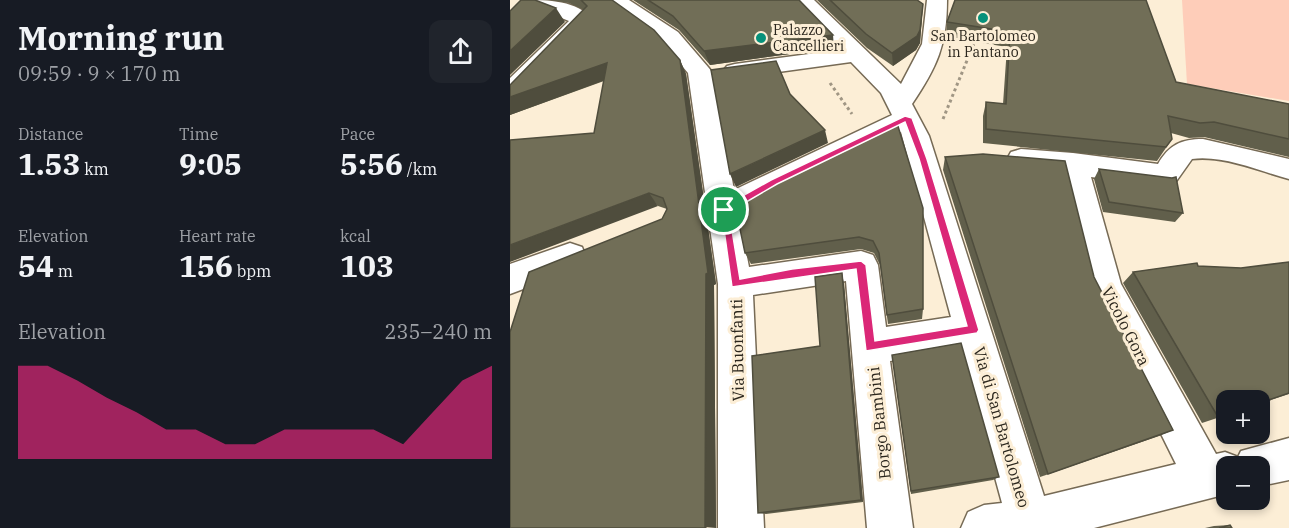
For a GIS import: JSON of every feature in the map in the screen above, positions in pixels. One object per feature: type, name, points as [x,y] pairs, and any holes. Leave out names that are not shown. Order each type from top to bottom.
[{"type":"street","points":[[510,92],[582,20],[571,12],[534,0]]},
{"type":"street","name":"Via Buonfanti","points":[[615,0],[670,37],[696,66],[700,76],[718,205],[735,284],[741,528]]},
{"type":"street","name":"Via di San Bartolomeo","points":[[802,0],[892,89],[932,158],[973,330],[1030,525]]},
{"type":"street","points":[[718,205],[869,136],[904,110],[934,46],[937,0]]},
{"type":"street","points":[[700,76],[815,60],[855,50]]},
{"type":"street","points":[[992,156],[1073,163],[1165,175],[1182,152],[1194,147],[1289,169]]},
{"type":"street","name":"Vicolo Gora","points":[[1073,163],[1105,287],[1216,475]]},
{"type":"street","points":[[519,286],[600,245]]},
{"type":"street","name":"Borgo Bambini","points":[[735,284],[792,273],[861,265],[890,528]]},
{"type":"street","points":[[870,347],[973,330]]},
{"type":"street","points":[[1270,463],[1289,459]]},
{"type":"street","points":[[984,528],[1030,525],[1216,475]]},
{"type":"path","points":[[932,158],[975,41]]},
{"type":"path","points":[[815,60],[869,136]]},
{"type":"shaded area","points":[[1182,0],[1289,0],[1289,101],[1187,84]]},
{"type":"building","points":[[521,0],[535,0],[556,8],[510,51],[510,11]]},
{"type":"building","points":[[581,0],[612,0],[654,30],[680,60],[708,273],[706,274],[706,528],[510,528],[510,332],[529,272],[662,219],[667,209],[663,198],[649,193],[510,245],[510,140],[594,133],[607,63],[510,97],[510,85],[587,6]]},
{"type":"building","points":[[648,0],[799,0],[833,35],[704,51],[673,16]]},
{"type":"building","points":[[830,0],[917,0],[923,4],[920,30],[917,36],[892,53],[866,34]]},
{"type":"building","points":[[955,0],[1146,0],[1176,82],[1289,104],[1289,139],[1214,122],[1200,123],[1168,116],[1172,139],[1166,147],[986,129],[986,102],[1006,104],[1010,32],[947,22]]},
{"type":"building","points":[[776,61],[790,94],[825,130],[730,174],[711,70]]},
{"type":"building","points":[[897,123],[923,208],[923,309],[887,315],[879,253],[873,241],[859,237],[745,253],[735,205],[781,179]]},
{"type":"building","points":[[983,154],[1065,161],[1094,277],[1173,430],[1048,474],[945,157]]},
{"type":"building","points":[[1099,169],[1176,177],[1183,213],[1109,202]]},
{"type":"building","points":[[1289,262],[1289,393],[1270,400],[1270,390],[1216,390],[1216,414],[1133,272],[1197,263],[1198,266],[1241,268]]},
{"type":"building","points":[[842,273],[861,500],[758,513],[752,356],[820,346],[815,277]]},
{"type":"building","points":[[961,343],[999,477],[911,491],[892,355]]},
{"type":"place","name":"San Bartolomeo in Pantano","points":[[983,18]]},
{"type":"place","name":"Palazzo Cancellieri","points":[[761,38]]},
{"type":"route","points":[[908,118],[916,136],[973,330],[870,347],[861,265],[792,273],[735,284],[724,210],[774,182],[908,118]]}]
